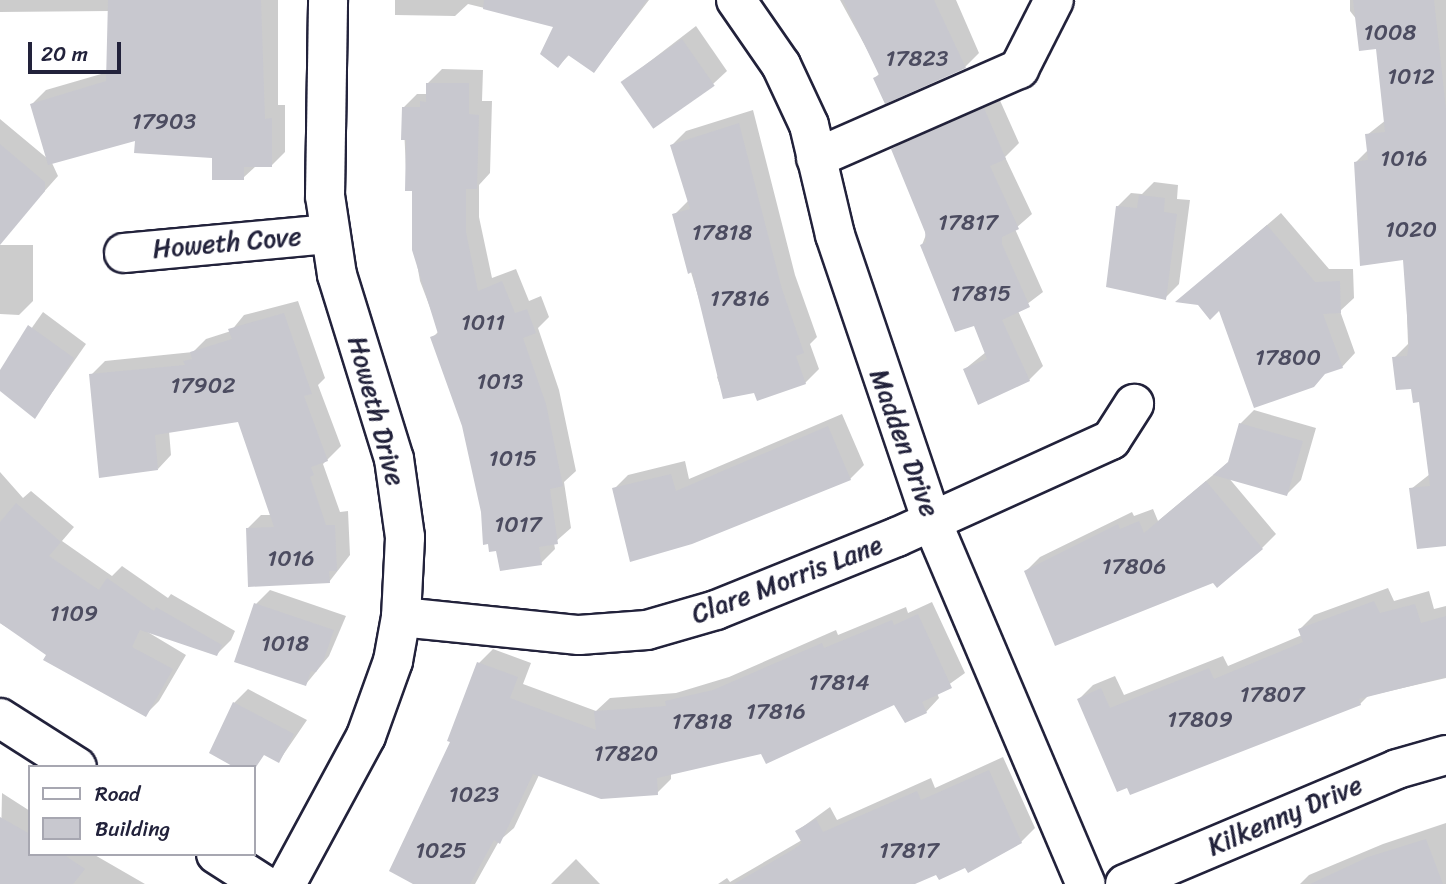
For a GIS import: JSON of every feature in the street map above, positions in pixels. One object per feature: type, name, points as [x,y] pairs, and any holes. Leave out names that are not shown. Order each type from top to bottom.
[{"type":"street","name":"Howeth Drive","points":[[286,884],[366,736],[393,661],[401,617],[404,537],[394,459],[337,275],[325,196],[328,0]]},
{"type":"street","name":"Madden Drive","points":[[736,0],[781,65],[809,125],[835,235],[932,522],[1086,884]]},
{"type":"street","points":[[816,158],[1019,69],[1054,0]]},
{"type":"street","name":"Howeth Cove","points":[[124,253],[330,234]]},
{"type":"street","name":"Clare Morris Lane","points":[[401,617],[579,635],[647,630],[716,610],[932,522],[1111,440],[1134,404]]},
{"type":"street","points":[[0,718],[74,765]]},
{"type":"street","name":"Kilkenny Drive","points":[[1125,884],[1397,769],[1446,755]]},
{"type":"street","points":[[219,856],[264,884]]},
{"type":"building","points":[[108,0],[261,0],[265,119],[272,118],[272,167],[244,167],[244,180],[212,180],[212,158],[134,153],[135,141],[48,165],[30,104],[106,81]]},
{"type":"building","points":[[484,0],[647,0],[594,73],[568,55],[558,68],[540,54],[553,27],[483,9]]},
{"type":"building","points":[[843,0],[934,0],[966,68],[885,104],[873,78],[879,75]]},
{"type":"building","points":[[1353,0],[1434,0],[1446,109],[1446,546],[1417,549],[1409,488],[1430,486],[1419,402],[1413,403],[1411,389],[1396,390],[1392,357],[1407,356],[1409,344],[1403,260],[1360,266],[1354,162],[1368,160],[1365,134],[1385,132],[1376,49],[1359,51]]},
{"type":"building","points":[[682,39],[715,86],[653,129],[621,82]]},
{"type":"building","points":[[426,83],[469,83],[469,114],[479,115],[477,189],[466,189],[466,232],[478,291],[502,281],[515,313],[527,309],[536,333],[523,338],[546,404],[563,486],[550,489],[558,544],[539,547],[542,565],[500,571],[496,551],[489,552],[488,544],[483,545],[481,512],[462,426],[430,337],[438,334],[412,250],[412,191],[405,191],[406,140],[401,140],[402,107],[420,107],[420,101],[426,102]]},
{"type":"building","points":[[984,108],[1006,159],[990,166],[1019,229],[1002,237],[1002,244],[1030,307],[1002,320],[1030,381],[978,405],[963,369],[987,359],[974,326],[955,332],[920,245],[926,242],[925,232],[891,149]]},
{"type":"building","points":[[739,123],[782,289],[804,353],[796,356],[806,384],[757,401],[754,393],[723,399],[692,272],[688,274],[672,214],[690,209],[670,145]]},
{"type":"building","points":[[0,144],[45,182],[45,191],[0,245]]},
{"type":"building","points":[[1139,195],[1165,198],[1164,212],[1177,214],[1166,300],[1106,287],[1116,206],[1137,208]]},
{"type":"building","points":[[1267,225],[1315,282],[1340,281],[1341,313],[1323,314],[1343,368],[1325,374],[1314,387],[1254,408],[1219,311],[1210,320],[1198,305],[1175,302]]},
{"type":"building","points":[[284,313],[312,394],[304,396],[328,461],[311,467],[314,475],[310,477],[326,525],[335,525],[337,571],[329,571],[330,583],[248,587],[246,528],[274,527],[238,422],[155,435],[158,470],[99,478],[89,374],[185,365],[183,361],[192,359],[190,352],[232,339],[228,329]]},
{"type":"building","points":[[28,325],[74,358],[35,419],[0,391],[0,370]]},
{"type":"building","points":[[1239,423],[1303,441],[1287,496],[1213,475],[1228,462]]},
{"type":"building","points":[[828,426],[851,480],[692,544],[630,562],[612,488],[671,474],[676,491]]},
{"type":"building","points":[[1206,481],[1263,549],[1217,588],[1213,583],[1055,646],[1024,571],[1118,524],[1120,529],[1139,521],[1144,533]]},
{"type":"building","points":[[16,503],[61,542],[49,556],[99,590],[107,578],[154,611],[156,607],[222,645],[217,656],[140,630],[132,647],[173,669],[146,717],[43,660],[46,655],[0,623],[0,522]]},
{"type":"building","points":[[1374,601],[1380,613],[1415,604],[1421,623],[1446,616],[1446,677],[1359,699],[1361,705],[1130,795],[1127,788],[1117,792],[1077,699],[1101,688],[1110,708],[1209,668],[1214,679],[1303,642],[1298,629]]},
{"type":"building","points":[[254,603],[334,630],[324,659],[316,672],[311,671],[306,686],[234,662]]},
{"type":"building","points":[[918,614],[952,688],[922,702],[927,713],[905,723],[894,705],[766,764],[761,754],[657,778],[658,795],[601,799],[533,774],[500,844],[494,840],[470,884],[413,884],[389,871],[450,742],[447,741],[477,662],[518,677],[510,698],[596,730],[594,711],[666,706],[665,701],[713,690],[822,643],[824,648],[892,620],[894,625]]},
{"type":"building","points":[[233,702],[294,734],[279,763],[264,755],[256,767],[230,765],[209,753]]},
{"type":"building","points":[[989,770],[1022,843],[968,873],[965,868],[939,880],[936,875],[915,884],[734,884],[802,843],[795,831],[816,819],[823,832],[917,791],[921,800]]},
{"type":"building","points":[[0,817],[28,833],[28,856],[66,856],[85,869],[73,884],[0,884]]},
{"type":"building","points":[[1426,839],[1443,884],[1310,884],[1368,857]]}]
